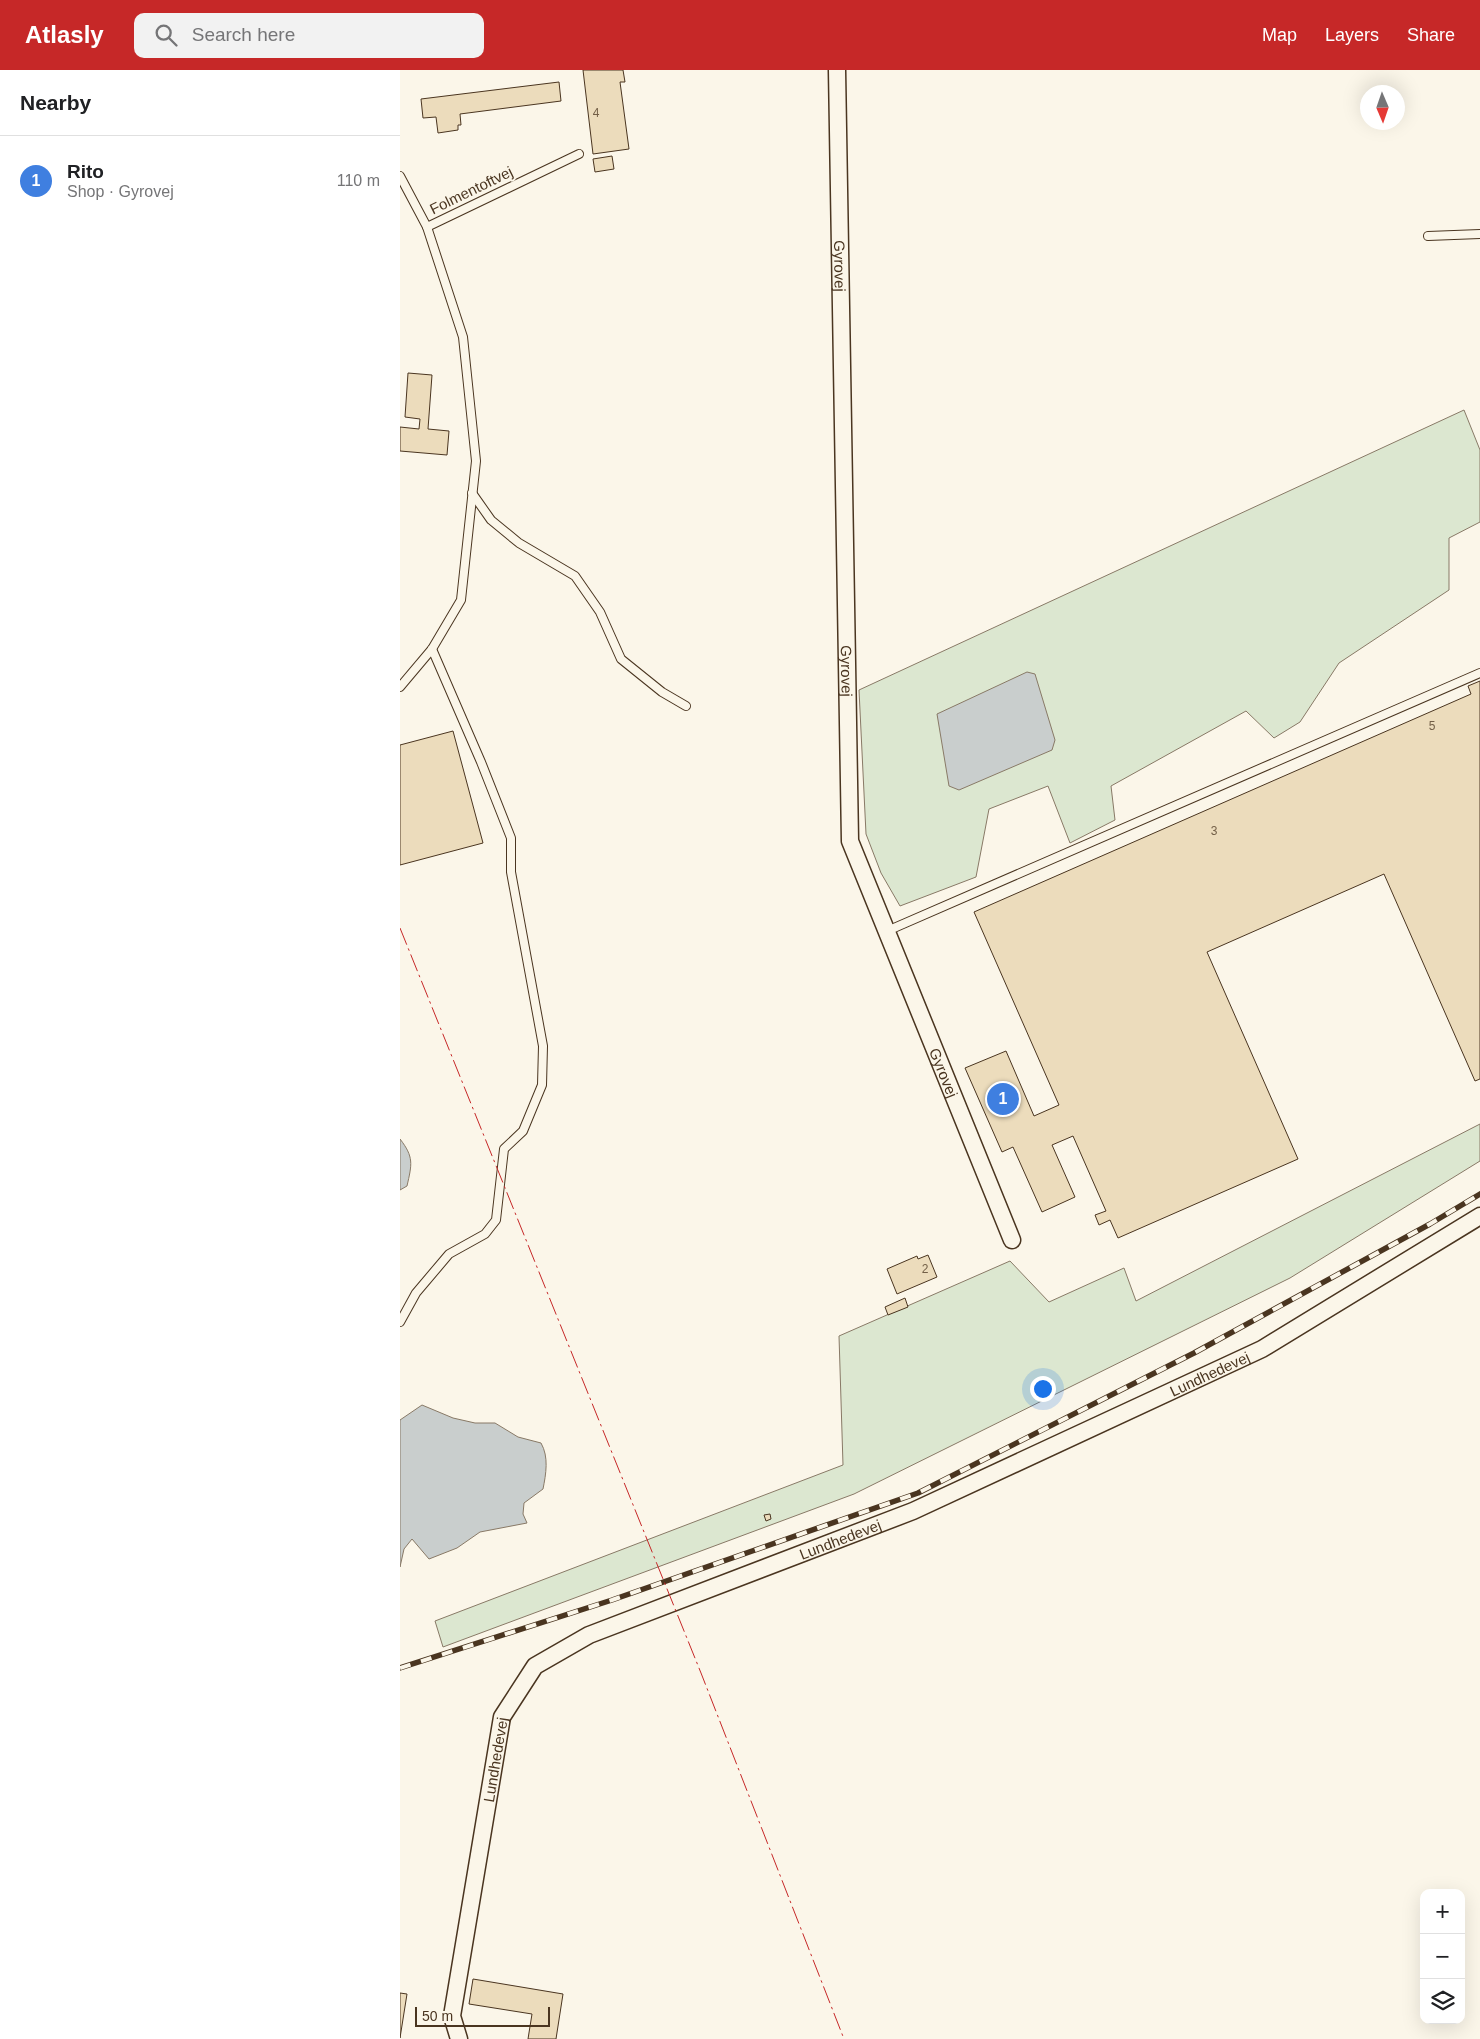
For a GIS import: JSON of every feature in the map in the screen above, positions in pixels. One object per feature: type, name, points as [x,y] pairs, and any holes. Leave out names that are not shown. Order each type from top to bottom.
[{"type":"street","name":"Gyrovej","points":[[837,70],[850,841],[1012,1240]]},
{"type":"street","name":"Lundhedevej","points":[[458,2039],[452,2016],[502,1716],[535,1666],[589,1634],[913,1511],[1262,1349],[1480,1216]]},
{"type":"lane","name":"Folmentoftvej","points":[[400,176],[427,227],[579,154]]},
{"type":"lane","points":[[400,687],[432,649],[461,600],[476,461],[463,337],[427,227]]},
{"type":"lane","points":[[1428,236],[1480,234]]},
{"type":"lane","points":[[472,493],[491,520],[519,543],[575,576],[600,612],[621,660],[662,692],[686,706]]},
{"type":"lane","points":[[400,1322],[416,1293],[449,1254],[484,1234],[496,1220],[504,1149],[523,1131],[542,1085],[543,1046],[511,872],[511,838],[481,762],[432,649]]},
{"type":"lane","points":[[887,931],[1480,673]]},
{"type":"green space","points":[[1464,410],[1480,450],[1480,522],[1449,538],[1449,590],[1339,663],[1300,722],[1274,738],[1246,711],[1111,786],[1115,820],[1070,843],[1048,786],[989,809],[976,877],[900,906],[881,873],[866,834],[859,690]]},
{"type":"green space","points":[[1480,1124],[1480,1161],[1290,1278],[854,1494],[443,1647],[435,1621],[843,1465],[839,1336],[1010,1261],[1049,1302],[1124,1268],[1136,1301]]},
{"type":"shaded area","points":[[1027,672],[1035,674],[1055,740],[1052,750],[959,790],[949,786],[937,714]]},
{"type":"shaded area","points":[[400,1139],[408,1151],[411,1166],[407,1186],[400,1190]]},
{"type":"shaded area","points":[[422,1405],[453,1418],[475,1423],[495,1423],[518,1437],[541,1443],[546,1460],[545,1477],[543,1489],[524,1503],[523,1514],[527,1523],[480,1532],[457,1548],[429,1559],[412,1539],[404,1549],[400,1567],[400,1420]]},
{"type":"building","points":[[583,70],[623,70],[625,82],[620,82],[629,149],[593,154]]},
{"type":"building","points":[[559,82],[561,101],[460,114],[461,125],[458,125],[458,130],[438,133],[436,117],[423,118],[421,99]]},
{"type":"building","points":[[612,156],[614,169],[595,172],[593,159]]},
{"type":"building","points":[[408,373],[432,375],[428,429],[449,431],[447,455],[400,451],[400,427],[419,429],[420,419],[405,417]]},
{"type":"building","points":[[1480,681],[1480,1079],[1475,1081],[1384,874],[1207,952],[1298,1159],[1118,1238],[1110,1220],[1099,1225],[1095,1215],[1106,1211],[1073,1136],[1052,1145],[1075,1197],[1042,1212],[1013,1147],[1002,1152],[965,1068],[1006,1051],[1034,1116],[1059,1105],[974,912],[1471,694],[1468,686]]},
{"type":"building","points":[[453,731],[483,843],[400,865],[400,745]]},
{"type":"building","points":[[928,1255],[937,1277],[897,1294],[887,1269],[917,1256],[918,1259]]},
{"type":"building","points":[[905,1298],[908,1307],[888,1315],[885,1307]]},
{"type":"building","points":[[770,1514],[771,1519],[766,1521],[764,1515]]},
{"type":"building","points":[[473,1979],[563,1994],[556,2039],[528,2039],[532,2014],[469,2004]]},
{"type":"building","points":[[400,1993],[407,1994],[400,2038]]},
{"type":"railway","points":[[400,1668],[612,1600],[918,1493],[1194,1353],[1430,1224],[1480,1194]]},
{"type":"power","points":[[400,928],[701,1673],[844,2039]]},
{"type":"place","name":"Rito","points":[[1003,1099]]}]
